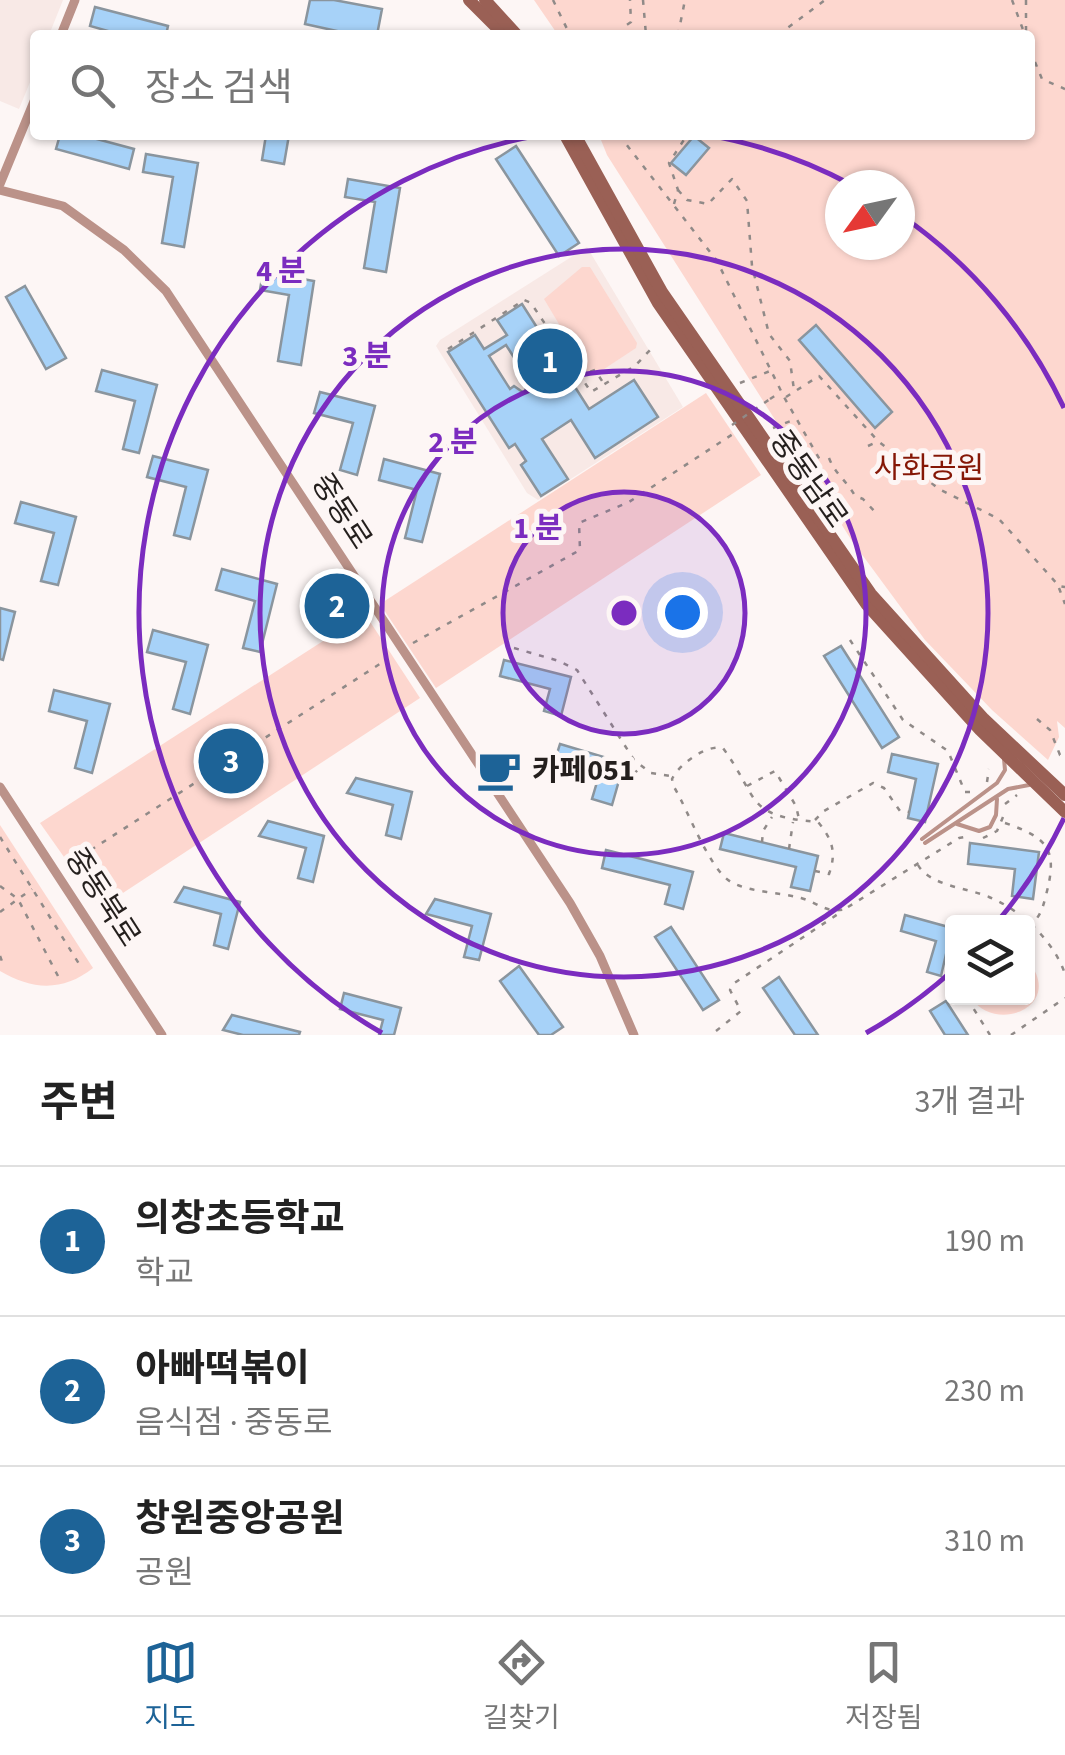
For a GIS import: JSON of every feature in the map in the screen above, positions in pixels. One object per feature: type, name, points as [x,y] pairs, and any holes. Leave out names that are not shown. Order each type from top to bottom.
[{"type":"street","points":[[63,30],[76,0]]},
{"type":"street","points":[[469,0],[499,30]]},
{"type":"street","points":[[485,0],[512,30]]},
{"type":"street","points":[[0,187],[30,112]]},
{"type":"street","name":"중동남로","points":[[568,140],[658,303],[867,604],[1000,750],[1065,812]]},
{"type":"street","name":"중동남로","points":[[578,140],[670,305],[871,594],[984,719],[1065,794]]},
{"type":"street","name":"중동로","points":[[0,187],[63,206],[124,250],[166,291],[570,903],[600,956],[634,1035]]},
{"type":"street","name":"중동북로","points":[[0,786],[162,1035]]},
{"type":"lane","points":[[1000,750],[1005,770],[1000,780],[924,840],[1018,786],[1038,786]]},
{"type":"lane","points":[[957,824],[979,831],[990,827],[995,822],[998,796]]},
{"type":"path","points":[[552,0],[567,30]]},
{"type":"path","points":[[622,30],[631,22],[630,0]]},
{"type":"path","points":[[642,0],[645,30]]},
{"type":"path","points":[[679,30],[685,0]]},
{"type":"path","points":[[785,30],[825,0]]},
{"type":"path","points":[[1012,0],[1024,30]]},
{"type":"path","points":[[1026,0],[1026,30]]},
{"type":"path","points":[[1035,62],[1042,79],[1065,89]]},
{"type":"path","points":[[623,140],[718,261],[784,397],[820,460]]},
{"type":"path","points":[[684,140],[669,163],[678,190],[686,200],[708,204],[732,179],[747,202],[756,283],[769,334],[790,360],[794,392]]},
{"type":"path","points":[[674,205],[678,190]]},
{"type":"path","points":[[448,348],[528,300],[590,392],[636,366],[651,349]]},
{"type":"path","points":[[578,376],[595,370],[605,385]]},
{"type":"path","points":[[740,384],[771,370]]},
{"type":"path","points":[[784,397],[819,376],[878,441],[940,490],[999,519],[1058,586],[1064,605]]},
{"type":"path","points":[[732,426],[781,391]]},
{"type":"path","points":[[856,416],[861,412]]},
{"type":"path","points":[[770,429],[795,418]]},
{"type":"path","points":[[413,643],[580,550],[580,523],[629,502],[733,434]]},
{"type":"path","points":[[868,446],[878,441]]},
{"type":"path","points":[[829,458],[835,473],[877,514]]},
{"type":"path","points":[[1058,586],[1065,587]]},
{"type":"path","points":[[850,640],[898,714],[948,751],[964,790],[974,792]]},
{"type":"path","points":[[514,648],[577,670],[641,767],[656,775],[673,776],[710,747],[719,746],[755,803],[773,816],[814,821],[824,828],[835,854],[830,874],[814,871]]},
{"type":"path","points":[[69,864],[386,660]]},
{"type":"path","points":[[1038,719],[1050,730],[1065,758]]},
{"type":"path","points":[[624,782],[641,767]]},
{"type":"path","points":[[984,784],[989,769]]},
{"type":"path","points":[[746,786],[775,771],[796,806],[799,821]]},
{"type":"path","points":[[673,776],[672,782],[726,879],[800,898],[827,911],[846,908]]},
{"type":"path","points":[[814,821],[872,783],[884,788],[900,812],[909,812]]},
{"type":"path","points":[[716,1031],[741,1011],[730,990],[732,984],[964,836],[987,837],[1002,823],[1004,806],[1017,796]]},
{"type":"path","points":[[762,842],[773,816]]},
{"type":"path","points":[[789,849],[793,821]]},
{"type":"path","points":[[1002,823],[1034,836],[1051,855],[1053,870],[1035,917]]},
{"type":"path","points":[[0,837],[82,967]]},
{"type":"path","points":[[918,864],[928,876],[987,896],[1019,915]]},
{"type":"path","points":[[0,886],[18,899],[59,978]]},
{"type":"path","points":[[0,912],[33,888]]},
{"type":"path","points":[[1035,929],[1063,960],[1065,974]]},
{"type":"path","points":[[0,956],[4,964]]},
{"type":"path","points":[[1011,1035],[1065,998]]},
{"type":"path","points":[[971,1005],[990,1035]]},
{"type":"shaded area","points":[[0,0],[63,0],[51,30],[30,30],[30,82],[19,109],[0,101]]},
{"type":"shaded area","points":[[587,247],[683,407],[538,500],[527,493],[436,346]]},
{"type":"green space","name":"사화공원","points":[[534,0],[1065,0],[1065,728],[1057,721],[1059,737],[1048,760],[992,710],[925,640],[852,541],[601,140],[1035,140],[1035,30],[555,30]]},
{"type":"green space","points":[[582,267],[590,267],[637,343],[636,348],[595,375],[587,371],[544,299]]},
{"type":"green space","points":[[706,393],[761,475],[436,688],[380,604]]},
{"type":"green space","points":[[365,614],[420,698],[100,908],[40,823]]},
{"type":"green space","points":[[0,825],[93,968],[82,976],[47,986],[24,982],[0,971]]},
{"type":"green space","points":[[978,1005],[1029,1005],[1010,1014]]},
{"type":"building","points":[[310,0],[382,9],[378,30],[332,30],[305,24]]},
{"type":"building","points":[[95,7],[168,26],[167,30],[104,30],[90,26]]},
{"type":"building","points":[[59,140],[101,140],[134,149],[129,169],[56,149]]},
{"type":"building","points":[[265,140],[288,140],[284,164],[262,160]]},
{"type":"building","points":[[691,140],[699,140],[709,148],[686,175],[671,163]]},
{"type":"building","points":[[516,146],[579,243],[559,256],[496,159]]},
{"type":"building","points":[[146,154],[198,163],[184,247],[162,243],[173,177],[143,172]]},
{"type":"building","points":[[348,179],[400,188],[386,272],[364,268],[375,202],[345,197]]},
{"type":"building","points":[[263,272],[314,281],[301,365],[278,361],[289,295],[260,290]]},
{"type":"building","points":[[25,286],[66,358],[46,369],[6,297]]},
{"type":"building","points":[[522,304],[589,409],[634,380],[658,417],[595,458],[571,420],[542,439],[568,479],[541,496],[521,465],[526,461],[515,444],[509,448],[448,352],[475,335],[484,349],[507,335],[497,320]],"holes":[[[506,345],[515,359],[524,354],[534,370],[524,393],[514,386],[510,389],[489,356]]]},
{"type":"building","points":[[816,325],[892,412],[875,428],[799,340]]},
{"type":"building","points":[[102,370],[157,385],[139,453],[123,449],[135,401],[96,391]]},
{"type":"building","points":[[320,392],[375,406],[357,475],[340,470],[353,423],[314,413]]},
{"type":"building","points":[[153,456],[208,470],[190,539],[174,535],[186,487],[147,477]]},
{"type":"building","points":[[384,459],[440,474],[422,542],[405,538],[417,490],[379,480]]},
{"type":"building","points":[[21,502],[76,517],[58,585],[41,581],[54,533],[15,523]]},
{"type":"building","points":[[222,569],[277,584],[260,652],[243,648],[255,601],[216,590]]},
{"type":"building","points":[[0,608],[15,612],[3,660],[0,659]]},
{"type":"building","points":[[153,630],[208,645],[190,714],[173,709],[186,662],[147,652]]},
{"type":"building","points":[[841,646],[899,737],[882,748],[824,656]]},
{"type":"building","points":[[504,660],[571,677],[561,716],[544,711],[550,689],[500,676]]},
{"type":"building","points":[[54,690],[110,704],[92,773],[75,768],[87,721],[49,711]]},
{"type":"building","points":[[560,744],[624,763],[612,805],[592,799],[600,772],[555,760]]},
{"type":"building","points":[[892,754],[938,764],[925,822],[908,818],[916,779],[888,772]]},
{"type":"building","points":[[356,778],[412,792],[401,839],[386,835],[393,805],[347,793]]},
{"type":"building","points":[[268,821],[324,836],[313,882],[298,878],[306,848],[259,836]]},
{"type":"building","points":[[724,833],[818,856],[810,891],[791,887],[796,867],[720,849]]},
{"type":"building","points":[[970,843],[1039,852],[1033,899],[1012,896],[1015,869],[968,864]]},
{"type":"building","points":[[606,850],[693,872],[683,909],[665,904],[670,885],[602,868]]},
{"type":"building","points":[[184,887],[240,902],[228,949],[214,945],[221,914],[175,902]]},
{"type":"building","points":[[435,899],[491,914],[479,960],[464,957],[472,926],[426,914]]},
{"type":"building","points":[[905,915],[945,926],[941,976],[927,972],[936,941],[901,931]]},
{"type":"building","points":[[671,927],[719,1000],[703,1010],[655,937]]},
{"type":"building","points":[[519,966],[563,1027],[551,1035],[539,1035],[500,981]]},
{"type":"building","points":[[779,977],[818,1035],[795,1035],[763,988]]},
{"type":"building","points":[[344,993],[401,1008],[394,1035],[379,1035],[383,1020],[340,1009]]},
{"type":"building","points":[[945,1002],[968,1035],[945,1035],[930,1011]]},
{"type":"building","points":[[232,1015],[300,1032],[243,1035],[223,1030]]},
{"type":"place","name":"의창초등학교","points":[[550,361]]},
{"type":"place","name":"아빠떡볶이","points":[[337,606]]},
{"type":"place","name":"창원중앙공원","points":[[231,761]]},
{"type":"place","name":"카페051","points":[[499,770]]}]
